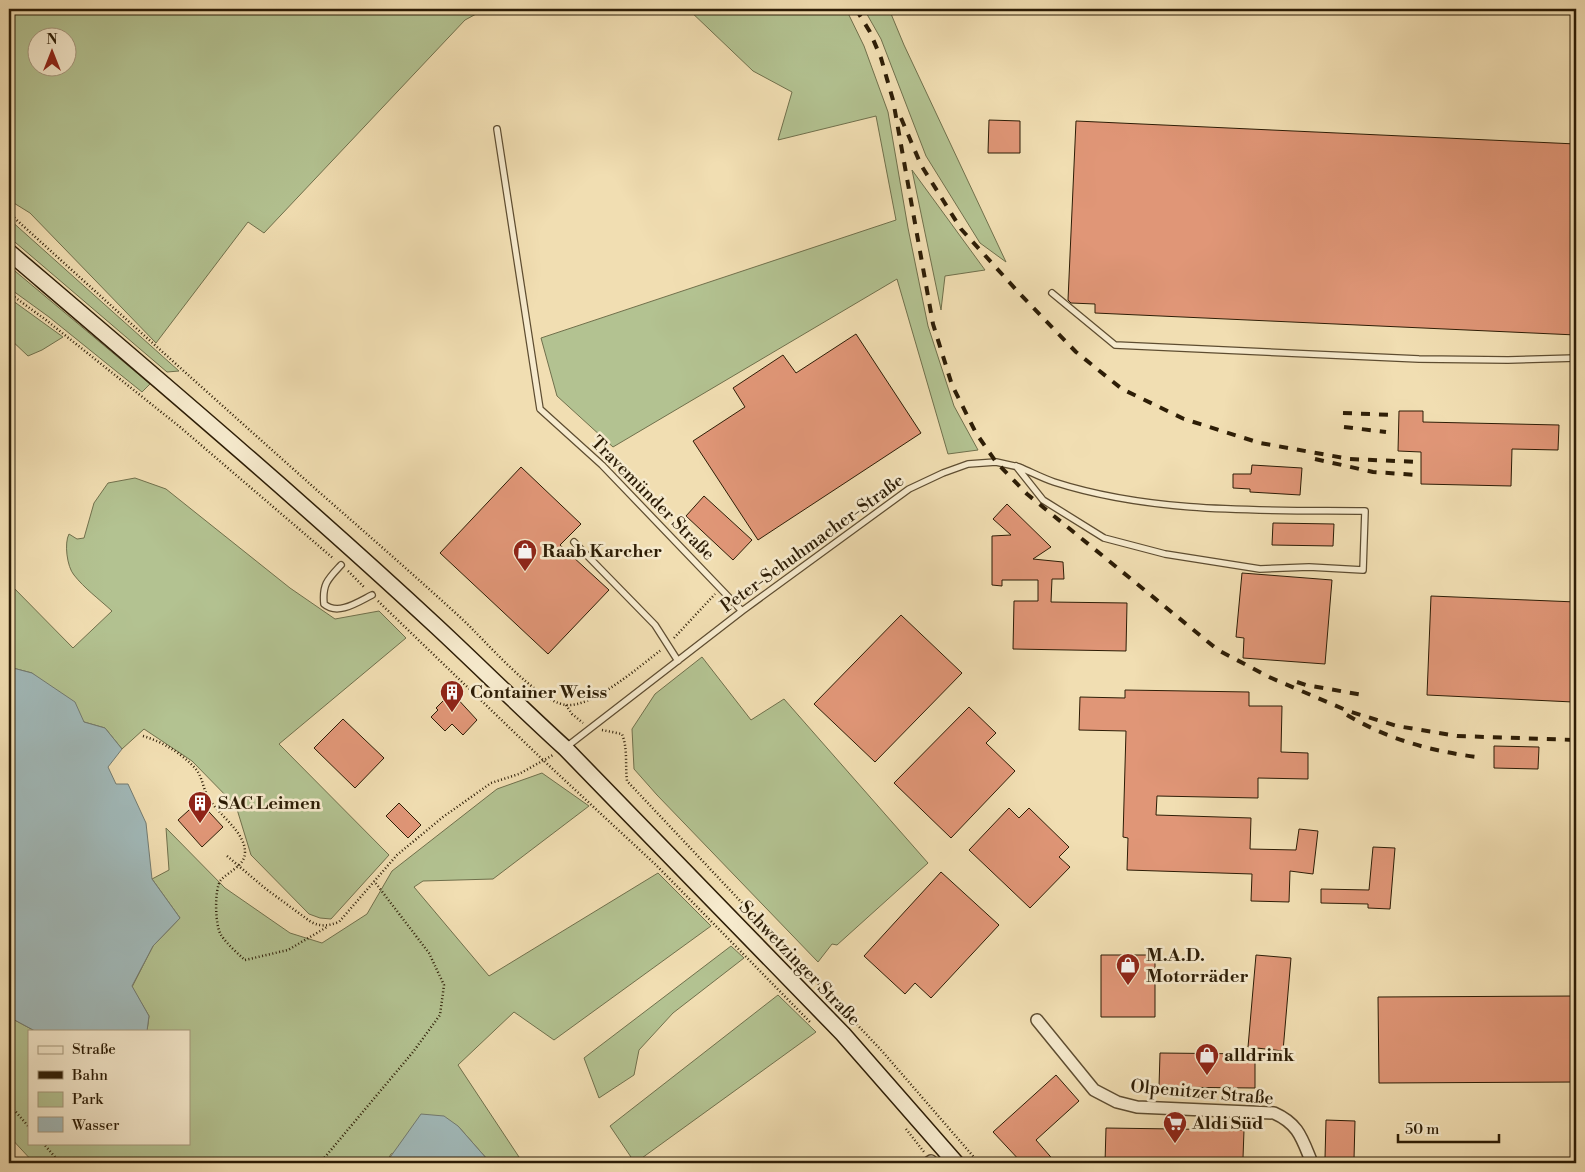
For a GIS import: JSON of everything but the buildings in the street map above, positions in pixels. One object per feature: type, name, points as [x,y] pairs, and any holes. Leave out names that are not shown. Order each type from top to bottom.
[{"type":"main road","name":"Schwetzinger Straße","points":[[9,252],[199,414],[436,626],[529,716],[566,748],[843,1034],[956,1163]]},
{"type":"street","name":"Olpenitzer Straße","points":[[1037,1020],[1094,1090],[1117,1102],[1137,1107],[1274,1113],[1286,1118],[1296,1128],[1312,1163]]},
{"type":"lane","name":"Travemünder Straße","points":[[497,129],[540,409],[602,465],[742,611]]},
{"type":"lane","points":[[1052,293],[1115,345],[1419,359],[1508,360],[1576,358]]},
{"type":"lane","name":"Peter-Schuhmacher-Straße","points":[[566,748],[742,611],[909,488],[943,472],[968,464],[996,462],[1016,466],[1054,482],[1110,496],[1166,504],[1258,509],[1365,511],[1363,570],[1309,567],[1260,569],[1166,554],[1104,538],[1043,500],[1016,466]]},
{"type":"lane","points":[[574,542],[655,625],[678,660]]},
{"type":"lane","points":[[341,564],[329,578],[323,590],[324,604],[329,608],[338,609],[357,603],[372,595]]},
{"type":"path","points":[[9,214],[462,618],[536,691],[556,702],[578,704],[591,699],[612,686],[669,644],[696,613],[721,589]]},
{"type":"path","points":[[9,293],[46,320],[180,427],[341,564],[543,760],[656,865],[814,1027]]},
{"type":"path","points":[[566,704],[579,721],[592,728],[622,734],[626,743],[625,767],[627,781],[721,882],[819,982],[876,1044],[979,1163]]},
{"type":"path","points":[[144,736],[158,741],[175,751],[196,769],[209,798],[244,843],[245,855],[239,866],[219,881],[215,899],[220,934],[245,960],[288,950],[328,926],[339,922],[397,855],[443,817],[491,783],[519,774],[566,748]]},
{"type":"path","points":[[228,856],[311,922],[318,926],[328,926]]},
{"type":"path","points":[[320,1163],[413,1052],[440,1015],[444,985],[429,953],[374,881]]},
{"type":"path","points":[[9,1104],[28,1126]]},
{"type":"path","points":[[902,1125],[930,1162]]},
{"type":"path","points":[[44,1144],[60,1163]]},
{"type":"green space","points":[[9,9],[478,9],[478,13],[465,20],[264,233],[248,222],[156,343],[30,213],[9,200]]},
{"type":"green space","points":[[688,9],[846,9],[864,46],[888,112],[908,228],[928,326],[954,406],[978,450],[948,454],[897,279],[613,447],[557,396],[541,338],[896,220],[876,116],[778,140],[792,92],[753,71]]},
{"type":"green space","points":[[864,9],[889,9],[1006,262],[980,243],[926,156],[881,39]]},
{"type":"green space","points":[[912,170],[985,270],[945,276],[941,310]]},
{"type":"green space","points":[[9,219],[179,371],[167,372],[9,237]]},
{"type":"green space","points":[[9,266],[150,384],[142,392],[49,317],[9,288]]},
{"type":"green space","points":[[9,298],[63,337],[28,356],[9,338]]},
{"type":"green space","points":[[135,478],[166,489],[290,588],[335,619],[379,611],[406,638],[279,744],[389,855],[331,919],[309,914],[251,855],[236,806],[192,761],[144,729],[122,749],[105,728],[84,722],[32,673],[9,667],[9,583],[73,648],[112,611],[74,575],[67,555],[67,538],[69,534],[77,539],[84,538],[94,503],[108,483]]},
{"type":"green space","points":[[702,657],[751,720],[784,699],[928,863],[837,945],[832,944],[818,962],[634,769],[632,729],[655,694]]},
{"type":"green space","points":[[542,773],[589,806],[493,879],[423,881],[414,887],[489,976],[658,873],[711,926],[554,1040],[514,1012],[458,1065],[523,1163],[488,1163],[487,1159],[458,1126],[391,1154],[386,1163],[34,1163],[9,1136],[9,1017],[33,1030],[28,1030],[28,1144],[190,1144],[190,1030],[147,1030],[149,1016],[132,987],[153,946],[180,918],[152,879],[169,870],[166,828],[225,888],[290,933],[322,943],[367,914],[392,871],[497,789]]},
{"type":"green space","points":[[731,946],[744,958],[673,1013],[639,1050],[634,1075],[599,1098],[584,1058]]},
{"type":"green space","points":[[778,995],[816,1032],[635,1163],[610,1126]]},
{"type":"water","points":[[9,667],[32,673],[75,702],[84,722],[105,728],[122,749],[108,767],[116,784],[128,784],[146,823],[152,879],[180,918],[153,946],[132,986],[149,1016],[147,1030],[33,1030],[9,1017]]},
{"type":"water","points":[[421,1114],[444,1116],[458,1126],[487,1159],[488,1163],[386,1163]]},
{"type":"railway","points":[[856,9],[870,32],[881,58],[893,100],[933,324],[952,385],[976,433],[996,462],[1027,494],[1218,650],[1269,677],[1348,711],[1397,726],[1457,736],[1576,740]]},
{"type":"railway","points":[[901,118],[921,165],[961,229],[1076,352],[1122,389],[1184,419],[1260,443],[1350,459],[1419,462]]},
{"type":"railway","points":[[1343,413],[1394,415]]},
{"type":"railway","points":[[1344,427],[1386,432]]},
{"type":"railway","points":[[1315,459],[1373,472],[1417,475]]},
{"type":"railway","points":[[1297,682],[1363,695]]},
{"type":"railway","points":[[1347,715],[1378,731],[1410,743],[1477,757]]},
{"type":"place","name":"Raab Karcher","points":[[525,572]]},
{"type":"place","name":"Container Weiss","points":[[452,713]]},
{"type":"place","name":"SAC Leimen","points":[[200,824]]},
{"type":"place","name":"M.A.D. Motorräder","points":[[1128,986]]},
{"type":"place","name":"alldrink","points":[[1207,1076]]},
{"type":"place","name":"Aldi Süd","points":[[1175,1144]]}]
